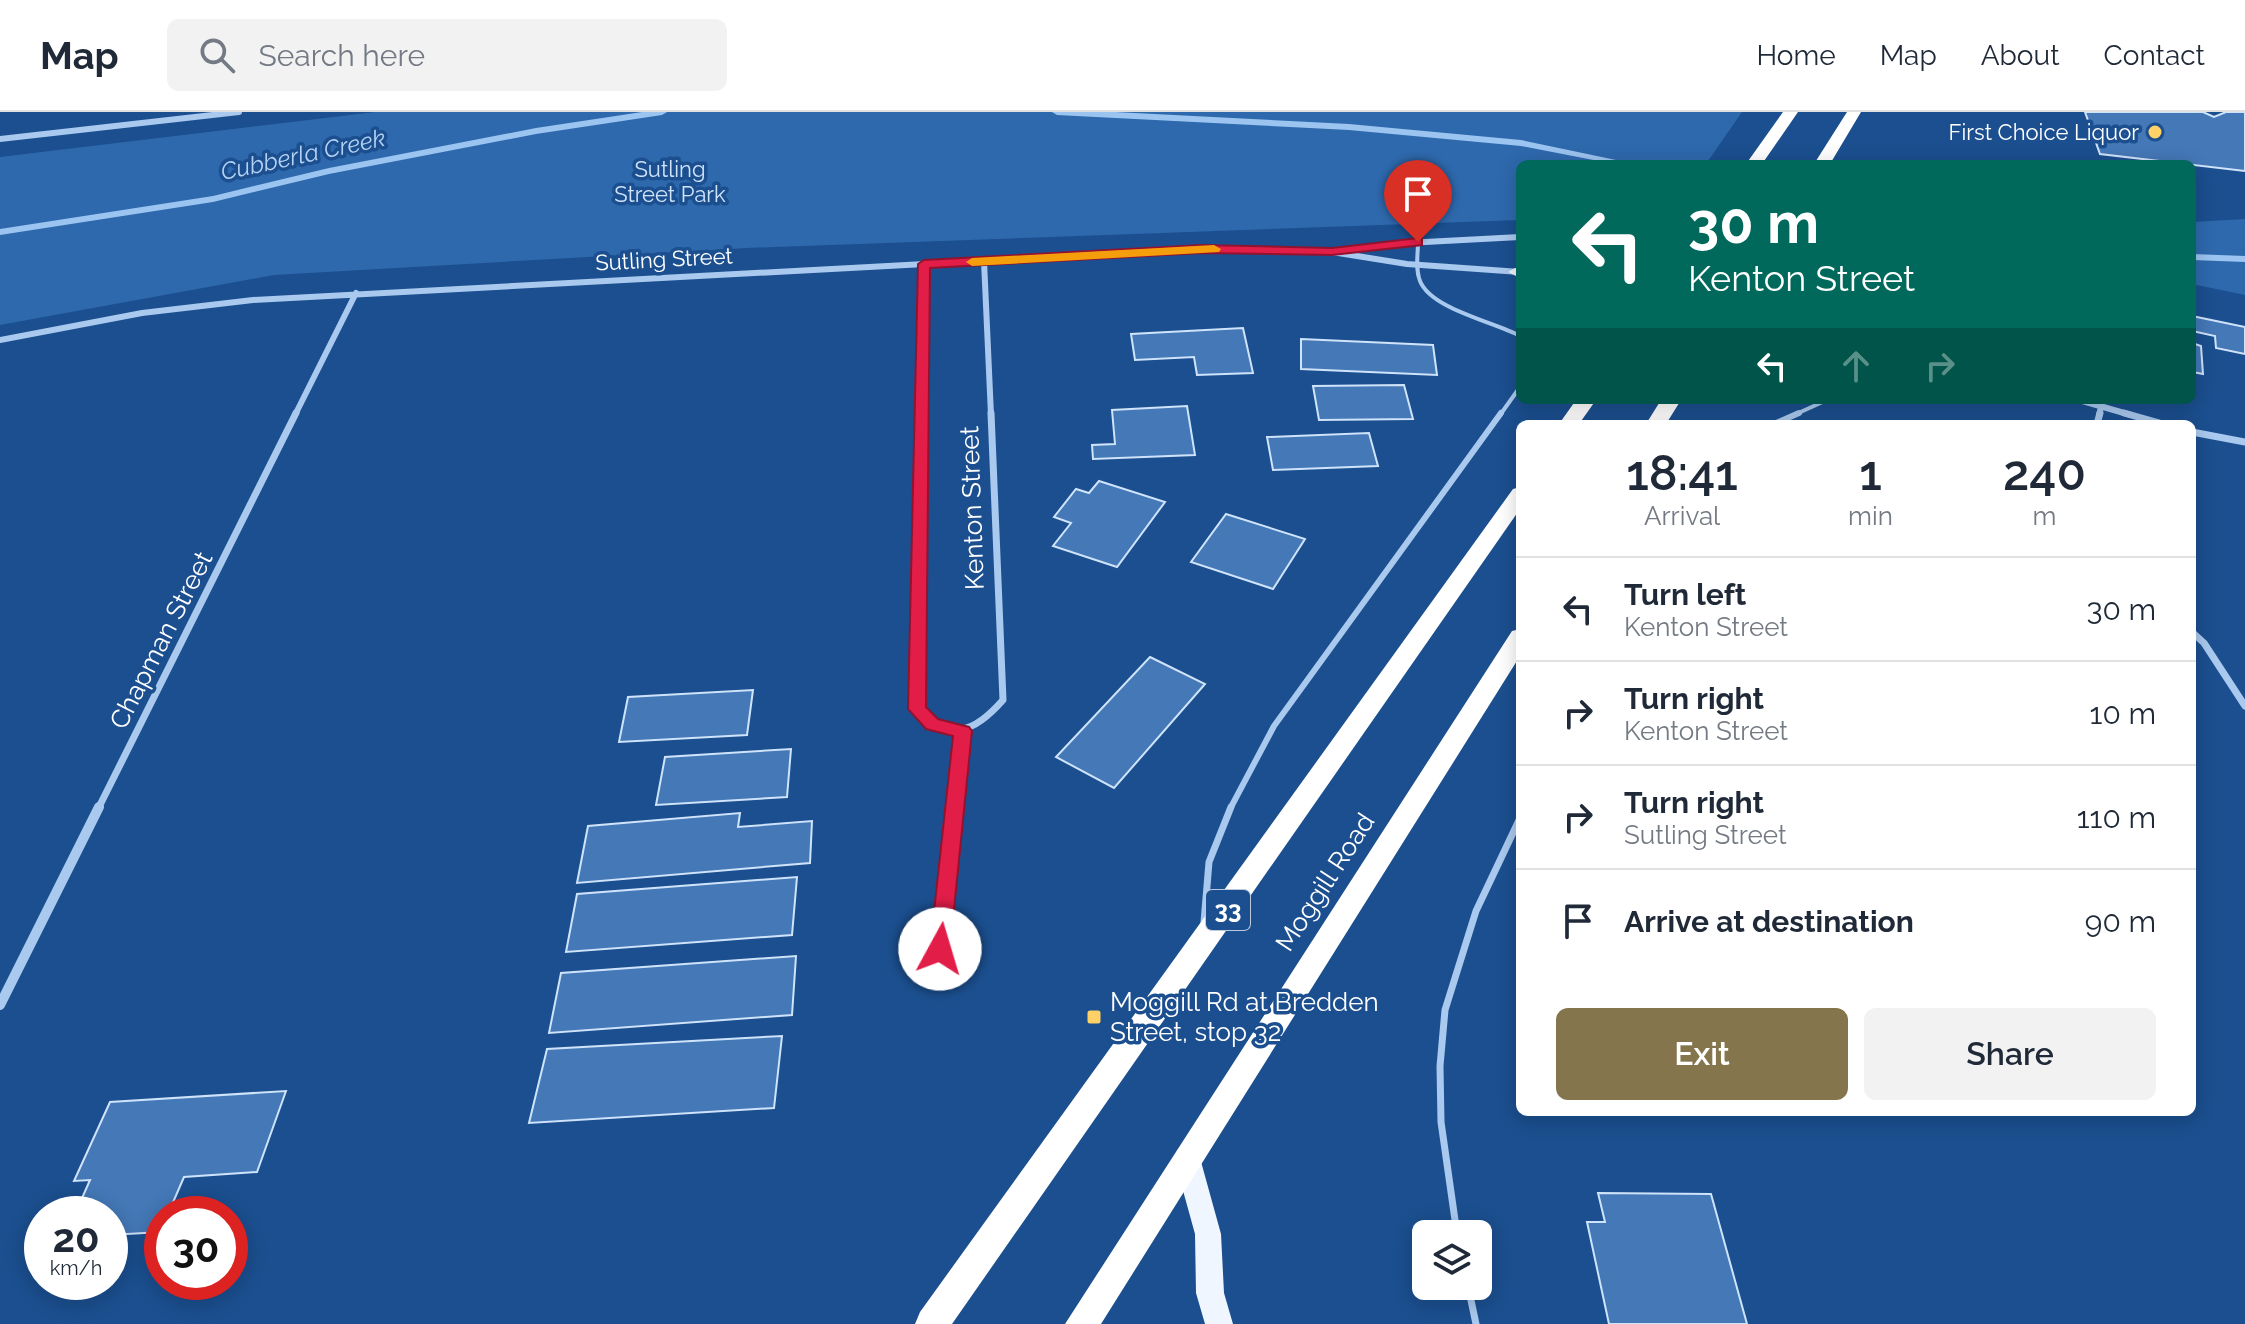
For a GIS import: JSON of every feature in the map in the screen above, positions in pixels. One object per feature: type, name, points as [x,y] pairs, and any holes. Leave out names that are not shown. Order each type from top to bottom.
[{"type":"highway","points":[[1757,160],[1791,112]]},
{"type":"highway","points":[[1824,160],[1854,112]]},
{"type":"highway","name":"33","points":[[932,1324],[1203,946],[1516,500]]},
{"type":"highway","name":"Moggill Road","points":[[1082,1324],[1516,643]]},
{"type":"main road","points":[[1187,1158],[1208,1234],[1210,1293],[1219,1324]]},
{"type":"street","points":[[0,139],[239,112]]},
{"type":"street","name":"Sutling Street","points":[[1332,252],[1418,242],[1516,237]]},
{"type":"street","name":"Sutling Street","points":[[0,340],[142,313],[253,300],[1202,249],[1332,252],[1418,265],[1516,272]]},
{"type":"street","name":"Kenton Street","points":[[924,264],[917,709],[933,725],[963,731],[987,721],[1003,700],[984,261]]},
{"type":"street","name":"Chapman Street","points":[[0,1005],[356,293]]},
{"type":"street","points":[[2092,404],[2148,420]]},
{"type":"street","points":[[2098,420],[2101,407]]},
{"type":"street","points":[[2196,433],[2245,442]]},
{"type":"street","points":[[2196,636],[2245,706]]},
{"type":"street","points":[[940,949],[963,731]]},
{"type":"lane","points":[[1418,242],[1419,280],[1441,301],[1516,334]]},
{"type":"lane","points":[[1203,946],[1209,862],[1252,765],[1290,700],[1516,392]]},
{"type":"lane","points":[[1783,420],[1818,404]]},
{"type":"lane","points":[[1454,1220],[1438,1086],[1446,1007],[1470,924],[1498,858],[1516,825]]},
{"type":"lane","points":[[1471,1300],[1476,1324]]},
{"type":"green space","name":"Sutling Street Park","points":[[375,112],[1742,112],[1709,160],[1516,160],[1516,220],[746,248],[274,275],[0,325],[0,157]]},
{"type":"green space","points":[[2245,219],[2245,295],[2196,285],[2196,222]]},
{"type":"building","points":[[2085,112],[2203,112],[2214,117],[2226,112],[2245,112],[2245,171],[2196,165],[2196,160],[2151,160],[2100,154]]},
{"type":"building","points":[[2196,317],[2245,327],[2245,354],[2216,348],[2215,336],[2196,332]]},
{"type":"building","points":[[1243,328],[1253,373],[1197,375],[1194,357],[1135,360],[1131,334]]},
{"type":"building","points":[[1301,339],[1433,345],[1437,375],[1301,369]]},
{"type":"building","points":[[2196,344],[2201,346],[2203,374],[2196,373]]},
{"type":"building","points":[[1404,385],[1413,419],[1319,420],[1313,386]]},
{"type":"building","points":[[1187,406],[1195,455],[1093,459],[1092,445],[1115,444],[1112,410]]},
{"type":"building","points":[[1369,433],[1378,466],[1273,470],[1267,437]]},
{"type":"building","points":[[1099,481],[1165,502],[1117,567],[1053,546],[1071,523],[1054,517],[1076,489],[1089,493]]},
{"type":"building","points":[[1226,514],[1305,539],[1273,589],[1191,562]]},
{"type":"building","points":[[1150,657],[1205,684],[1114,788],[1056,757]]},
{"type":"building","points":[[753,690],[747,735],[619,742],[628,697]]},
{"type":"building","points":[[791,749],[787,797],[656,805],[665,757]]},
{"type":"building","points":[[740,813],[738,827],[812,821],[810,863],[577,883],[588,826]]},
{"type":"building","points":[[797,877],[792,935],[566,952],[577,894]]},
{"type":"building","points":[[796,956],[792,1015],[549,1033],[561,973]]},
{"type":"building","points":[[782,1036],[774,1108],[529,1123],[547,1049]]},
{"type":"building","points":[[286,1091],[257,1172],[184,1177],[176,1196],[144,1196],[144,1233],[128,1234],[128,1196],[83,1196],[90,1180],[74,1181],[110,1102]]},
{"type":"building","points":[[1598,1193],[1711,1194],[1747,1324],[1609,1324],[1587,1222],[1605,1222]]},
{"type":"waterway","name":"Cubberla Creek","points":[[0,232],[213,199],[329,171],[536,131],[662,112]]},
{"type":"waterway","name":"Cubberla Creek","points":[[1057,112],[1349,127],[1521,143],[1609,160]]},
{"type":"waterway","name":"Cubberla Creek","points":[[2196,257],[2245,259]]},
{"type":"slow traffic","points":[[972,262],[1214,249]]},
{"type":"place","name":"First Choice Liquor","points":[[2155,132]]},
{"type":"place","name":"Moggill Rd at Bredden Street, stop 32","points":[[1094,1017]]},
{"type":"route","points":[[940,949],[963,731],[933,725],[917,709],[924,264],[1202,249],[1332,252],[1418,242]]}]
